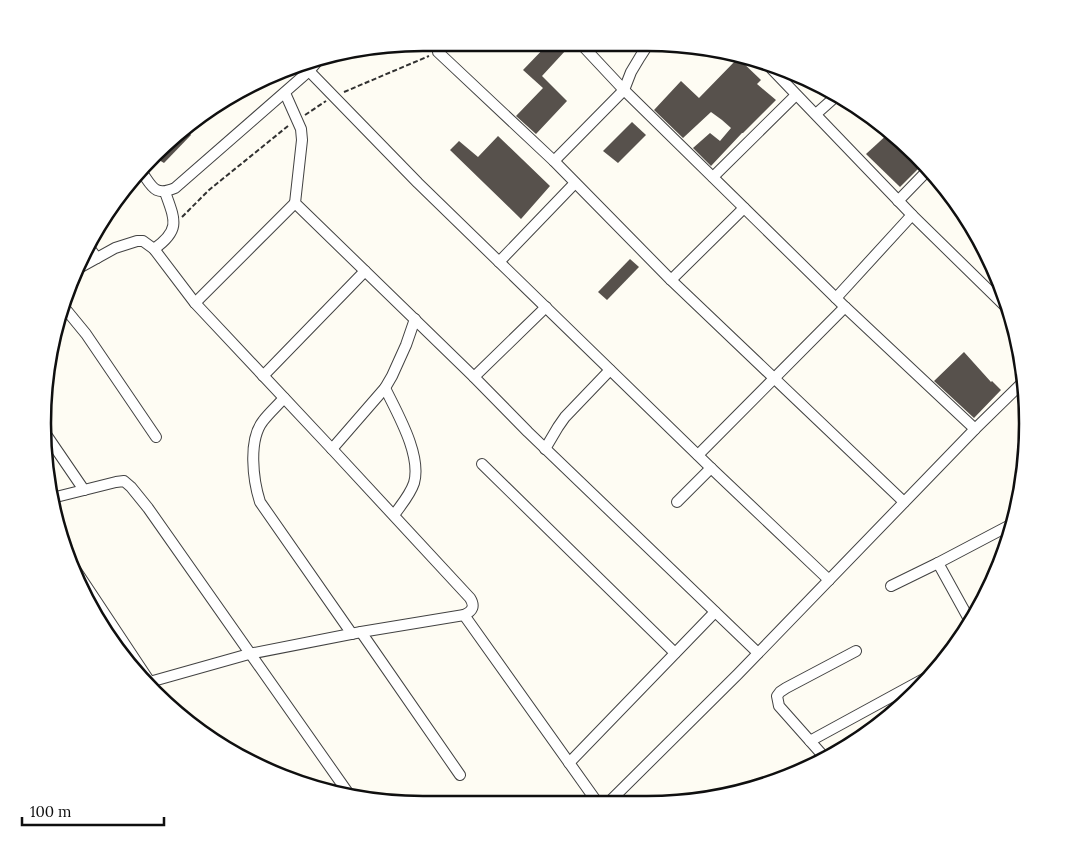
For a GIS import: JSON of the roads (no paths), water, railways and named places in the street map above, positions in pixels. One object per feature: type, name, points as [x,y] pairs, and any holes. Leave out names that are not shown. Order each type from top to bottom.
[{"type":"street","points":[[587,51],[624,90],[845,308],[975,429]]},
{"type":"street","points":[[554,161],[624,90],[631,72],[644,51]]},
{"type":"street","points":[[438,52],[554,161],[671,280],[904,502]]},
{"type":"street","points":[[145,177],[154,189],[165,192],[174,188],[309,71],[418,183],[711,468],[830,580]]},
{"type":"street","points":[[778,76],[898,201],[997,298]]},
{"type":"street","points":[[195,302],[295,203],[302,140],[301,129],[285,93]]},
{"type":"street","points":[[713,177],[796,95]]},
{"type":"street","points":[[816,114],[831,100]]},
{"type":"street","points":[[898,201],[923,175]]},
{"type":"street","points":[[499,262],[575,183]]},
{"type":"street","points":[[154,249],[165,242],[174,226],[172,210],[165,192]]},
{"type":"street","points":[[295,203],[758,653]]},
{"type":"street","points":[[671,280],[744,208]]},
{"type":"street","points":[[836,298],[912,215]]},
{"type":"street","points":[[88,263],[115,248],[138,241],[143,241],[154,249],[195,302],[473,603],[472,609],[464,615],[356,633],[249,654],[154,680]]},
{"type":"street","points":[[93,253],[97,258]]},
{"type":"street","points":[[263,376],[365,271]]},
{"type":"street","points":[[474,377],[546,307]]},
{"type":"street","points":[[698,455],[845,308]]},
{"type":"street","points":[[68,313],[86,334],[156,437]]},
{"type":"street","points":[[332,449],[385,388],[406,345],[415,319]]},
{"type":"street","points":[[546,449],[565,417],[610,370]]},
{"type":"street","points":[[385,388],[406,432],[416,470],[414,483],[408,496],[394,516]]},
{"type":"street","points":[[616,796],[1017,388]]},
{"type":"street","points":[[284,398],[262,422],[256,435],[253,449],[257,492],[260,502],[460,776]]},
{"type":"street","points":[[52,443],[84,490]]},
{"type":"street","points":[[482,464],[675,653]]},
{"type":"street","points":[[677,502],[711,468]]},
{"type":"street","points":[[58,496],[116,482],[124,481],[131,486],[344,787]]},
{"type":"street","points":[[891,586],[1003,530]]},
{"type":"street","points":[[938,563],[966,614]]},
{"type":"street","points":[[99,607],[119,638]]},
{"type":"street","points":[[569,763],[715,612]]},
{"type":"street","points":[[464,615],[593,796]]},
{"type":"street","points":[[821,752],[780,706],[777,696],[786,688],[856,651]]},
{"type":"street","points":[[810,741],[911,686]]}]
